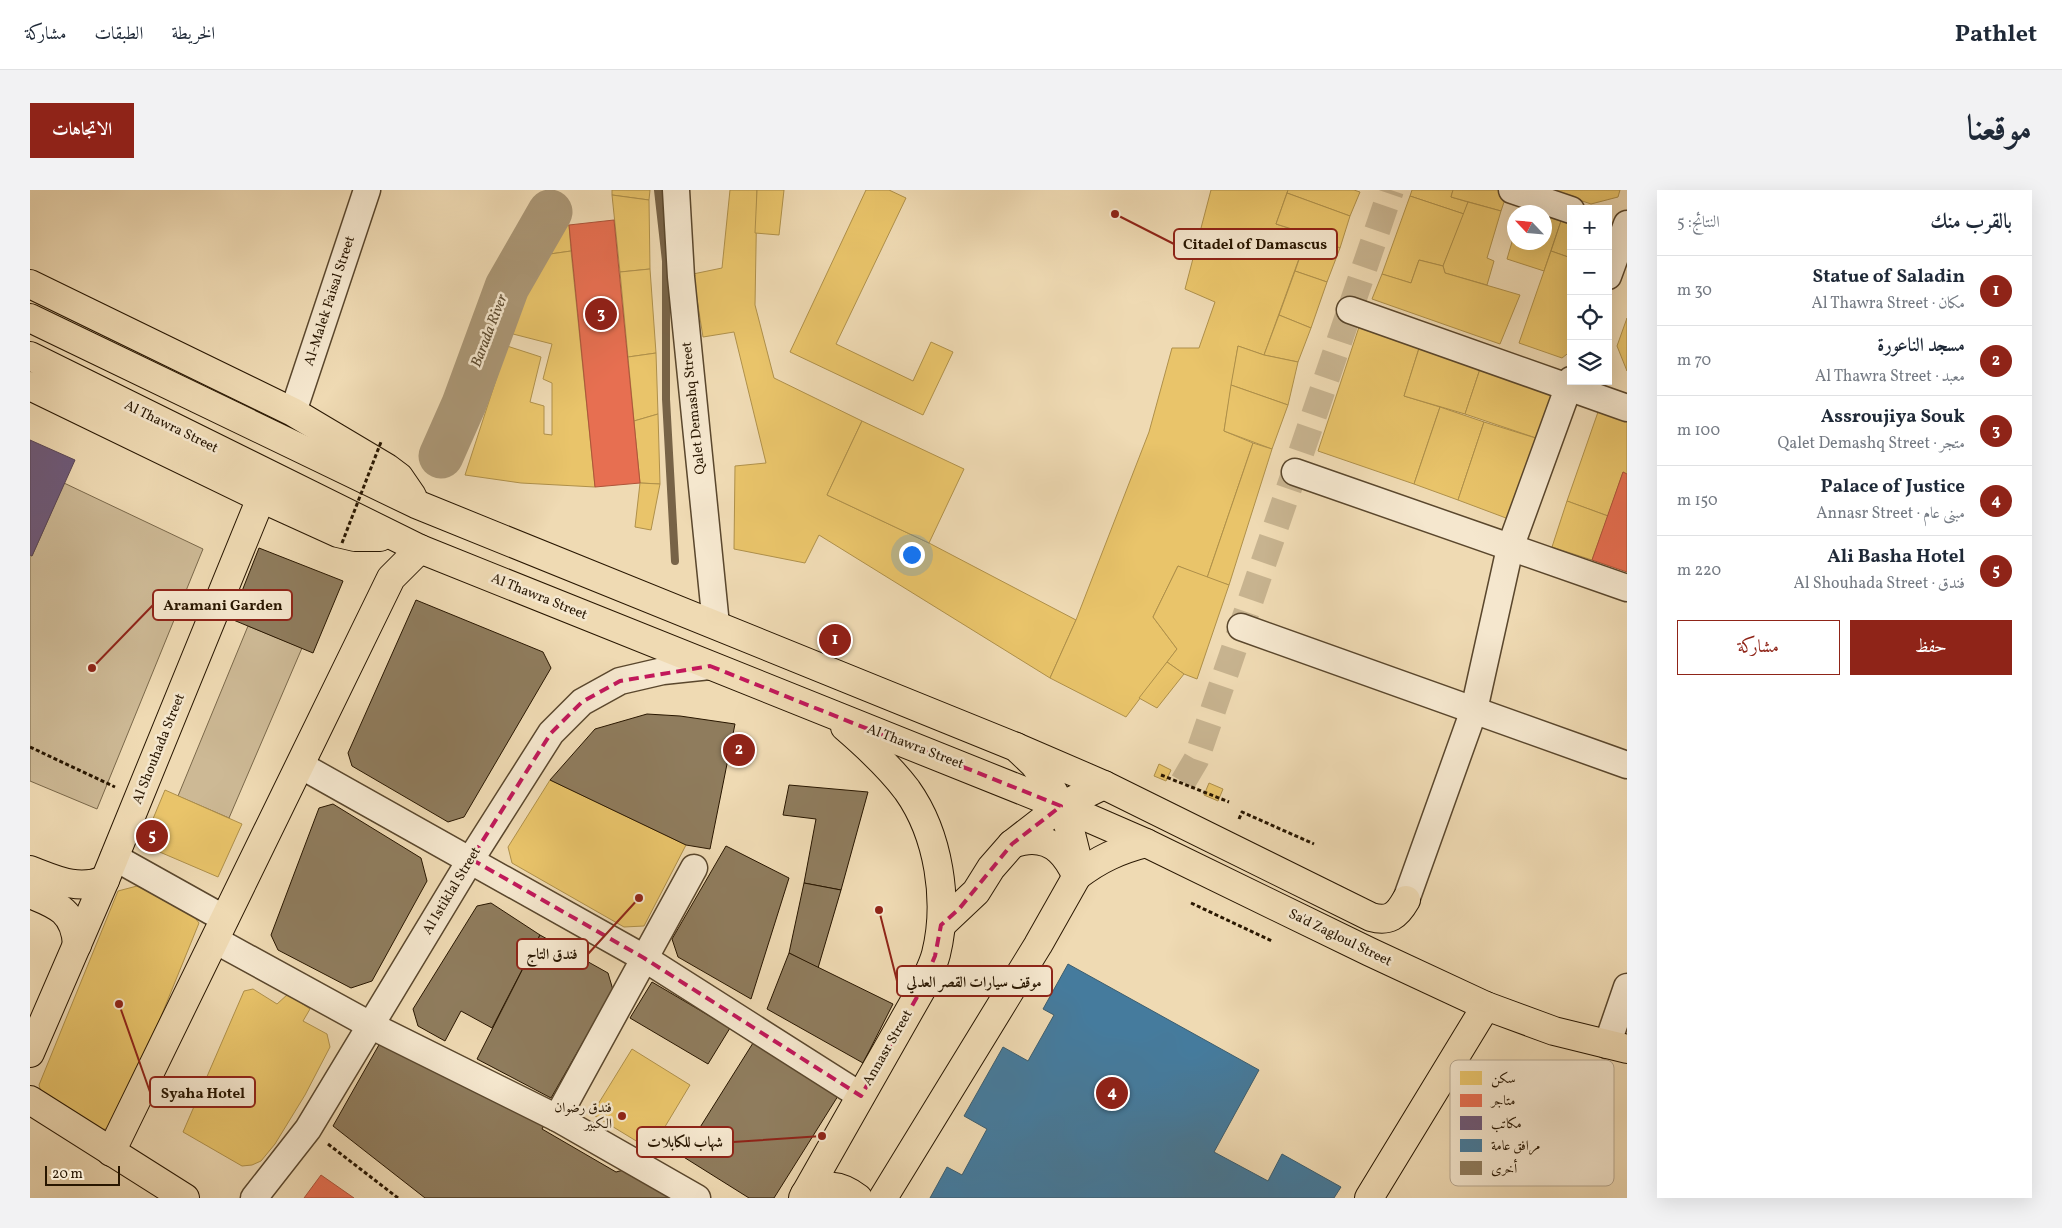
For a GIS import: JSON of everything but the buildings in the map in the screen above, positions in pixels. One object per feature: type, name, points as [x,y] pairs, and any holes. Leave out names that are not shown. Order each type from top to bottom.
[{"type":"main road","points":[[30,284],[292,412],[387,468],[399,477],[409,490],[416,504]]},
{"type":"main road","points":[[30,318],[416,504],[1104,784],[1370,917],[1380,920],[1389,919],[1398,913],[1406,900]]},
{"type":"main road","name":"Al Thawra Street","points":[[30,356],[420,549],[1061,806]]},
{"type":"main road","points":[[30,386],[261,498],[338,533],[373,538],[392,536]]},
{"type":"main road","name":"Al Shouhada Street","points":[[30,1053],[110,868],[261,498]]},
{"type":"main road","points":[[111,1152],[391,578],[420,549]]},
{"type":"main road","name":"Annasr Street","points":[[804,1196],[921,990],[935,956],[942,925],[940,874],[928,831],[907,790],[878,756],[833,715]]},
{"type":"main road","points":[[1016,747],[1034,764],[1049,784],[1061,806],[1076,854],[1077,876]]},
{"type":"main road","points":[[942,925],[976,892],[991,868],[1012,844],[1061,806],[1104,784]]},
{"type":"main road","name":"Sa'd Zagloul Street","points":[[1061,806],[1146,843],[1486,1006],[1554,1032],[1617,1047]]},
{"type":"main road","points":[[1012,844],[1032,840],[1052,844],[1068,857],[1077,876]]},
{"type":"main road","points":[[883,1198],[1038,945],[1077,876],[1097,860],[1121,849],[1146,843]]},
{"type":"main road","points":[[30,870],[74,886],[95,884],[110,868]]},
{"type":"main road","points":[[30,894],[53,903],[66,914],[74,928],[77,945]]},
{"type":"main road","points":[[1453,1060],[1486,1006]]},
{"type":"main road","points":[[1369,1198],[1450,1065]]},
{"type":"main road","points":[[30,1100],[186,1198]]},
{"type":"main road","points":[[804,1196],[818,1187],[832,1186],[846,1189],[858,1198]]},
{"type":"street","name":"Al-Malek Faisal Street","points":[[292,412],[366,190]]},
{"type":"street","name":"Qalet Demashq Street","points":[[676,190],[681,277],[716,625]]},
{"type":"street","points":[[1512,190],[1567,209]]},
{"type":"street","points":[[1612,262],[1622,227]]},
{"type":"street","points":[[1350,310],[1567,382]]},
{"type":"street","points":[[1406,900],[1474,710],[1510,548],[1569,385]]},
{"type":"street","points":[[1575,385],[1627,408]]},
{"type":"street","points":[[1295,472],[1627,588]]},
{"type":"street","points":[[1241,627],[1627,765]]},
{"type":"street","name":"Al Istiklal Street","points":[[254,1198],[308,1129],[471,860],[551,733],[582,702],[620,681],[663,671],[710,666]]},
{"type":"street","points":[[300,765],[644,958],[861,1096]]},
{"type":"street","points":[[110,868],[220,929],[370,1026],[557,1118],[698,1198]]},
{"type":"street","points":[[557,1118],[694,868]]},
{"type":"street","points":[[1617,1047],[1627,987]]},
{"type":"path","points":[[342,543],[381,442]]},
{"type":"path","points":[[30,747],[139,798]]},
{"type":"path","points":[[1161,775],[1229,802]]},
{"type":"path","points":[[1238,819],[1242,812],[1314,844]]},
{"type":"path","points":[[1192,903],[1272,941]]},
{"type":"path","points":[[308,1129],[398,1198]]},
{"type":"highlighted area","points":[[710,666],[1061,806],[1012,844],[959,909],[941,925],[935,956],[921,990],[861,1096],[644,958],[471,859],[551,733],[582,702],[620,681]]},
{"type":"shaded area","points":[[64,483],[203,549],[97,809],[30,781],[30,555],[32,556]]},
{"type":"shaded area","points":[[248,626],[302,648],[229,818],[178,796]]},
{"type":"waterway","points":[[658,190],[666,261],[666,399],[675,561]]},
{"type":"waterway","name":"Barada River","points":[[441,456],[464,404],[507,287],[550,212]]},
{"type":"tunnel","points":[[1183,782],[1196,760],[1391,190]]},
{"type":"place","name":"Citadel of Damascus","points":[[1115,214]]},
{"type":"place","name":"Assroujiya Souk","points":[[601,314]]},
{"type":"place","name":"Statue of Saladin","points":[[835,640]]},
{"type":"place","name":"Aramani Garden","points":[[92,668]]},
{"type":"place","name":"مسجد الناعورة","points":[[739,750]]},
{"type":"place","name":"Ali Basha Hotel","points":[[152,836]]},
{"type":"place","name":"فندق التاج","points":[[639,898]]},
{"type":"place","name":"موقف سيارات القصر العدلي","points":[[879,910]]},
{"type":"place","name":"Syaha Hotel","points":[[119,1004]]},
{"type":"place","name":"Palace of Justice","points":[[1112,1093]]},
{"type":"place","name":"فندق رضوان الكبير","points":[[622,1116]]},
{"type":"place","name":"شهاب للكابلات","points":[[822,1136]]}]
